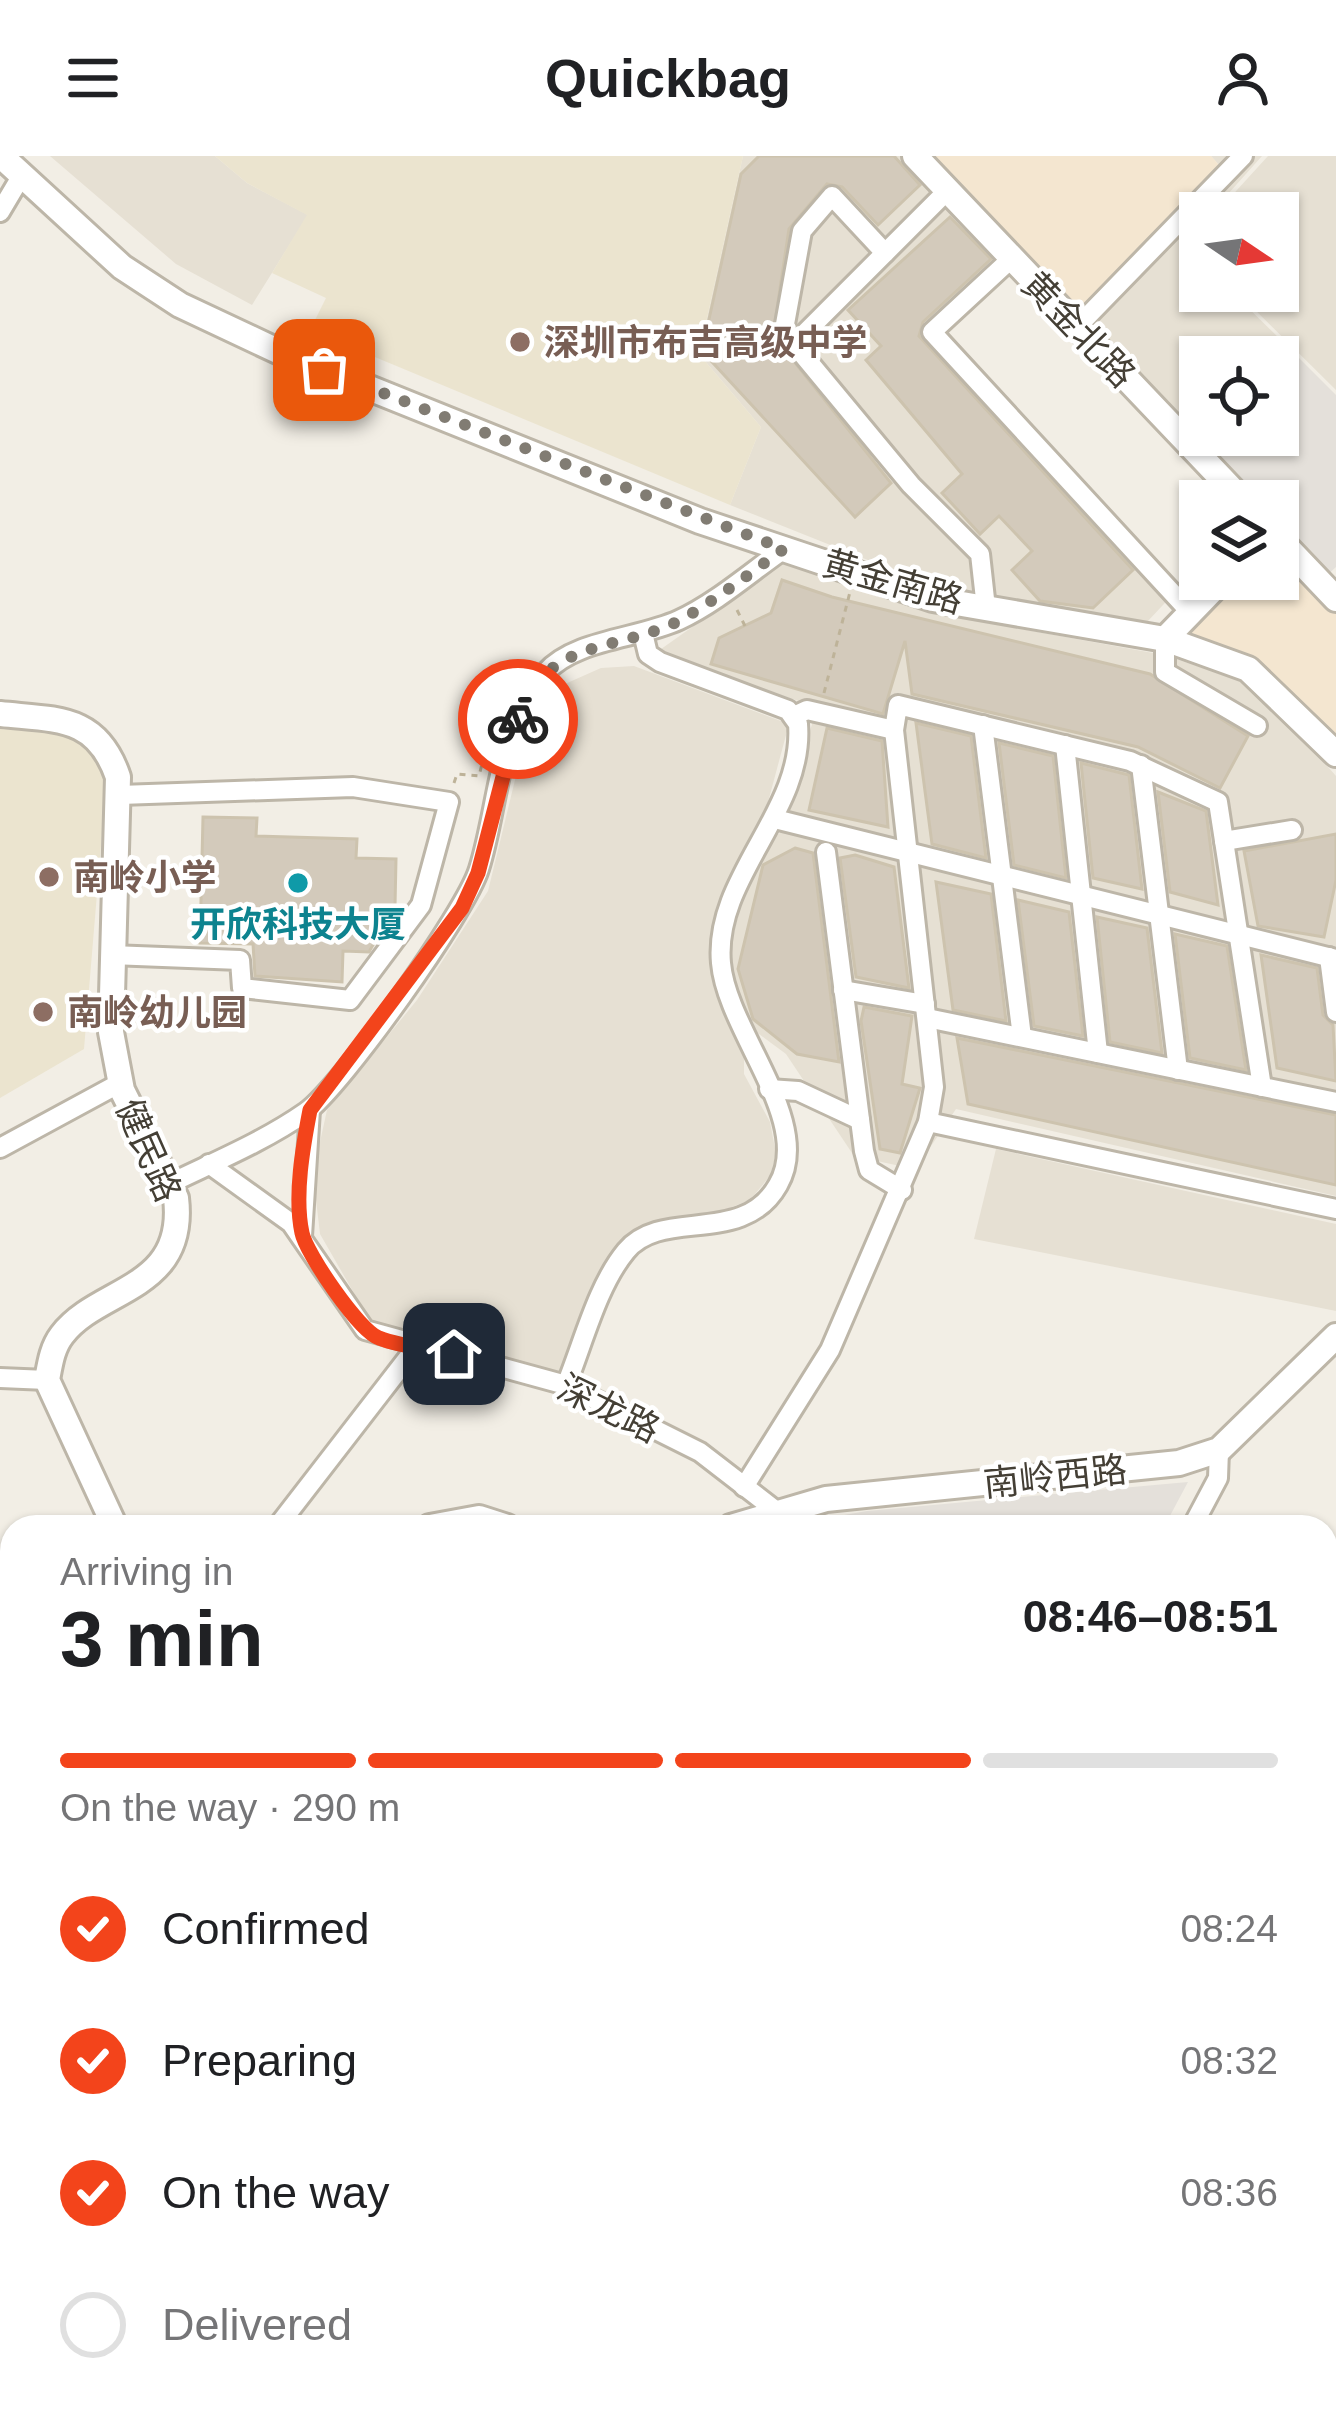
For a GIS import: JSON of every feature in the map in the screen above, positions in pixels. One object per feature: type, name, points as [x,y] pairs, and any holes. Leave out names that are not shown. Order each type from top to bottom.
[{"type":"street","name":"黄金南路","points":[[1,156],[122,267],[180,305],[326,370],[784,549],[933,599],[1165,639],[1248,669],[1336,754]]},
{"type":"street","name":"黄金北路","points":[[915,156],[1223,480]]},
{"type":"street","points":[[1077,327],[1244,156]]},
{"type":"street","points":[[0,212],[22,175]]},
{"type":"street","points":[[794,344],[948,190]]},
{"type":"street","points":[[885,253],[832,196],[802,231],[785,324],[794,344],[911,485],[980,554],[986,608]]},
{"type":"street","points":[[1012,258],[932,332],[1190,612]]},
{"type":"street","points":[[169,1184],[310,1110],[462,908],[478,873],[524,702],[547,670],[571,654],[682,619],[784,549]]},
{"type":"street","points":[[1299,560],[1336,599]]},
{"type":"street","points":[[1202,600],[1165,639],[1165,672],[1257,726]]},
{"type":"street","points":[[643,633],[648,654],[660,662],[794,716],[819,713],[894,730]]},
{"type":"street","points":[[744,1487],[830,1350],[928,1122],[934,1087],[894,730],[898,704],[1141,765],[1218,802],[1262,1087]]},
{"type":"street","name":"健民路","points":[[0,714],[65,723],[97,736],[110,754],[120,795],[111,1032],[120,1083],[169,1184],[178,1215],[165,1253],[127,1293],[64,1330],[47,1380]]},
{"type":"street","points":[[566,1385],[626,1251],[661,1231],[742,1217],[762,1207],[776,1189],[789,1141],[725,993],[720,958],[732,892],[775,819],[799,731],[794,716]]},
{"type":"street","points":[[982,725],[1022,1037]]},
{"type":"street","points":[[1065,745],[1098,1053]]},
{"type":"street","points":[[1141,765],[1178,1070]]},
{"type":"street","points":[[111,955],[240,960],[242,988],[350,1000],[422,905],[449,802],[353,787],[120,795]]},
{"type":"street","points":[[775,819],[1332,958],[1336,1012]]},
{"type":"street","points":[[1225,841],[1292,830]]},
{"type":"street","points":[[826,852],[869,1170],[902,1190]]},
{"type":"street","points":[[843,990],[1022,1037],[1336,1102]]},
{"type":"street","points":[[0,1148],[120,1083]]},
{"type":"street","points":[[769,1089],[798,1091],[860,1120]]},
{"type":"street","points":[[302,1237],[310,1110]]},
{"type":"street","points":[[928,1122],[1336,1209]]},
{"type":"street","name":"深龙路","points":[[209,1164],[302,1237],[365,1330],[528,1370],[566,1385],[700,1452],[779,1513]]},
{"type":"street","name":"南岭西路","points":[[772,1515],[826,1499],[1179,1463],[1219,1450],[1336,1336]]},
{"type":"street","points":[[286,1515],[417,1346]]},
{"type":"street","points":[[0,1378],[47,1380],[109,1515]]},
{"type":"street","points":[[1198,1515],[1218,1478],[1219,1450]]},
{"type":"path","points":[[819,713],[855,572]]},
{"type":"path","points":[[449,802],[457,773],[479,776],[484,760]]},
{"type":"shaded area","points":[[50,156],[215,156],[247,183],[308,215],[252,305],[176,264]]},
{"type":"shaded area","name":"深圳市布吉高级中学","points":[[215,156],[743,156],[699,354],[761,427],[730,505],[310,330],[326,298],[272,273],[307,215],[247,183]]},
{"type":"shaded area","points":[[743,156],[909,156],[1007,258],[933,326],[1178,589],[1147,622],[933,586],[730,505],[761,427],[699,354]]},
{"type":"shaded area","points":[[931,156],[1211,156],[1219,165],[1193,192],[1179,192],[1179,206],[1076,312]]},
{"type":"shaded area","points":[[1211,156],[1262,156],[1230,192],[1193,192],[1219,165]]},
{"type":"shaded area","points":[[1268,156],[1336,156],[1336,390],[1299,353],[1299,336],[1281,336],[1257,312],[1299,312],[1299,192],[1235,192]]},
{"type":"shaded area","points":[[1179,206],[1179,312],[1252,312],[1277,336],[1179,336],[1179,412],[1100,330],[1076,312]]},
{"type":"shaded area","points":[[1299,358],[1336,395],[1336,567],[1314,587],[1299,571],[1299,480],[1217,480],[1195,456],[1299,456]]},
{"type":"shaded area","points":[[784,562],[934,613],[1164,655],[1245,682],[1336,776],[1336,1196],[956,1109],[923,1158],[900,1166],[854,1156],[786,1054],[751,1028],[732,989],[730,949],[755,846],[780,833],[817,707],[654,654]]},
{"type":"shaded area","points":[[1299,571],[1336,609],[1336,737],[1254,658],[1183,634],[1217,600],[1299,600]]},
{"type":"shaded area","points":[[634,666],[789,724],[764,817],[724,888],[712,931],[711,975],[744,1057],[744,1074],[770,1122],[776,1154],[770,1176],[750,1200],[724,1210],[654,1221],[630,1232],[611,1253],[559,1372],[374,1328],[320,1234],[313,1174],[327,1110],[417,1000],[488,891],[532,710],[556,688],[601,668]]},
{"type":"shaded area","name":"南岭小学","points":[[0,728],[64,733],[80,740],[97,761],[106,786],[84,1049],[0,1098]]},
{"type":"shaded area","points":[[996,1149],[1336,1224],[1336,1311],[974,1239]]},
{"type":"shaded area","points":[[1188,1482],[1170,1515],[844,1515]]},
{"type":"building","points":[[759,156],[894,156],[920,185],[878,225],[842,187],[827,184],[789,229],[773,335],[891,483],[855,517],[702,351],[741,174]]},
{"type":"building","points":[[950,217],[991,259],[923,322],[919,336],[1133,570],[1093,608],[1040,601],[1012,570],[1032,551],[999,516],[980,534],[942,493],[962,474],[866,360],[881,346],[848,310]]},
{"type":"building","points":[[782,580],[832,597],[1150,674],[1248,736],[1220,788],[1138,747],[912,694],[905,641],[883,714],[711,664],[719,638],[771,613]]},
{"type":"building","points":[[916,723],[971,736],[986,858],[932,844]]},
{"type":"building","points":[[827,728],[882,741],[888,827],[809,810]]},
{"type":"building","points":[[999,743],[1053,756],[1066,878],[1014,865]]},
{"type":"building","points":[[1081,763],[1129,775],[1142,889],[1093,878]]},
{"type":"building","points":[[1158,792],[1206,811],[1218,905],[1170,892]]},
{"type":"building","name":"开欣科技大厦","points":[[203,817],[257,818],[256,836],[357,839],[356,858],[396,859],[395,906],[369,952],[343,951],[342,982],[255,976],[253,944],[200,943]]},
{"type":"building","points":[[1336,834],[1336,880],[1324,937],[1258,926],[1244,851]]},
{"type":"building","points":[[795,848],[813,853],[839,1062],[797,1054],[753,1019],[738,969],[763,865]]},
{"type":"building","points":[[855,855],[894,867],[909,988],[856,977],[840,858]]},
{"type":"building","points":[[936,882],[991,894],[1006,1021],[953,1010]]},
{"type":"building","points":[[1018,900],[1069,912],[1083,1036],[1034,1026]]},
{"type":"building","points":[[1097,917],[1147,928],[1162,1053],[1110,1042]]},
{"type":"building","points":[[1175,934],[1227,946],[1246,1070],[1190,1058]]},
{"type":"building","points":[[1261,955],[1317,968],[1323,1015],[1333,1025],[1336,1081],[1277,1068]]},
{"type":"building","points":[[864,1007],[912,1016],[902,1084],[920,1088],[900,1153],[880,1149],[861,1021]]},
{"type":"building","points":[[957,1038],[1336,1115],[1336,1185],[968,1104]]},
{"type":"way so far","points":[[324,370],[784,549],[682,619],[571,654],[547,670],[518,719]]},
{"type":"place","name":"深圳市布吉高级中学","points":[[520,342]]},
{"type":"place","name":"南岭小学","points":[[49,877]]},
{"type":"place","name":"开欣科技大厦","points":[[298,883]]},
{"type":"place","name":"南岭幼儿园","points":[[43,1012]]},
{"type":"route","points":[[454,1354],[379,1338],[365,1330],[338,1294],[302,1237],[304,1141],[310,1110],[462,908],[478,873],[518,719]]}]
